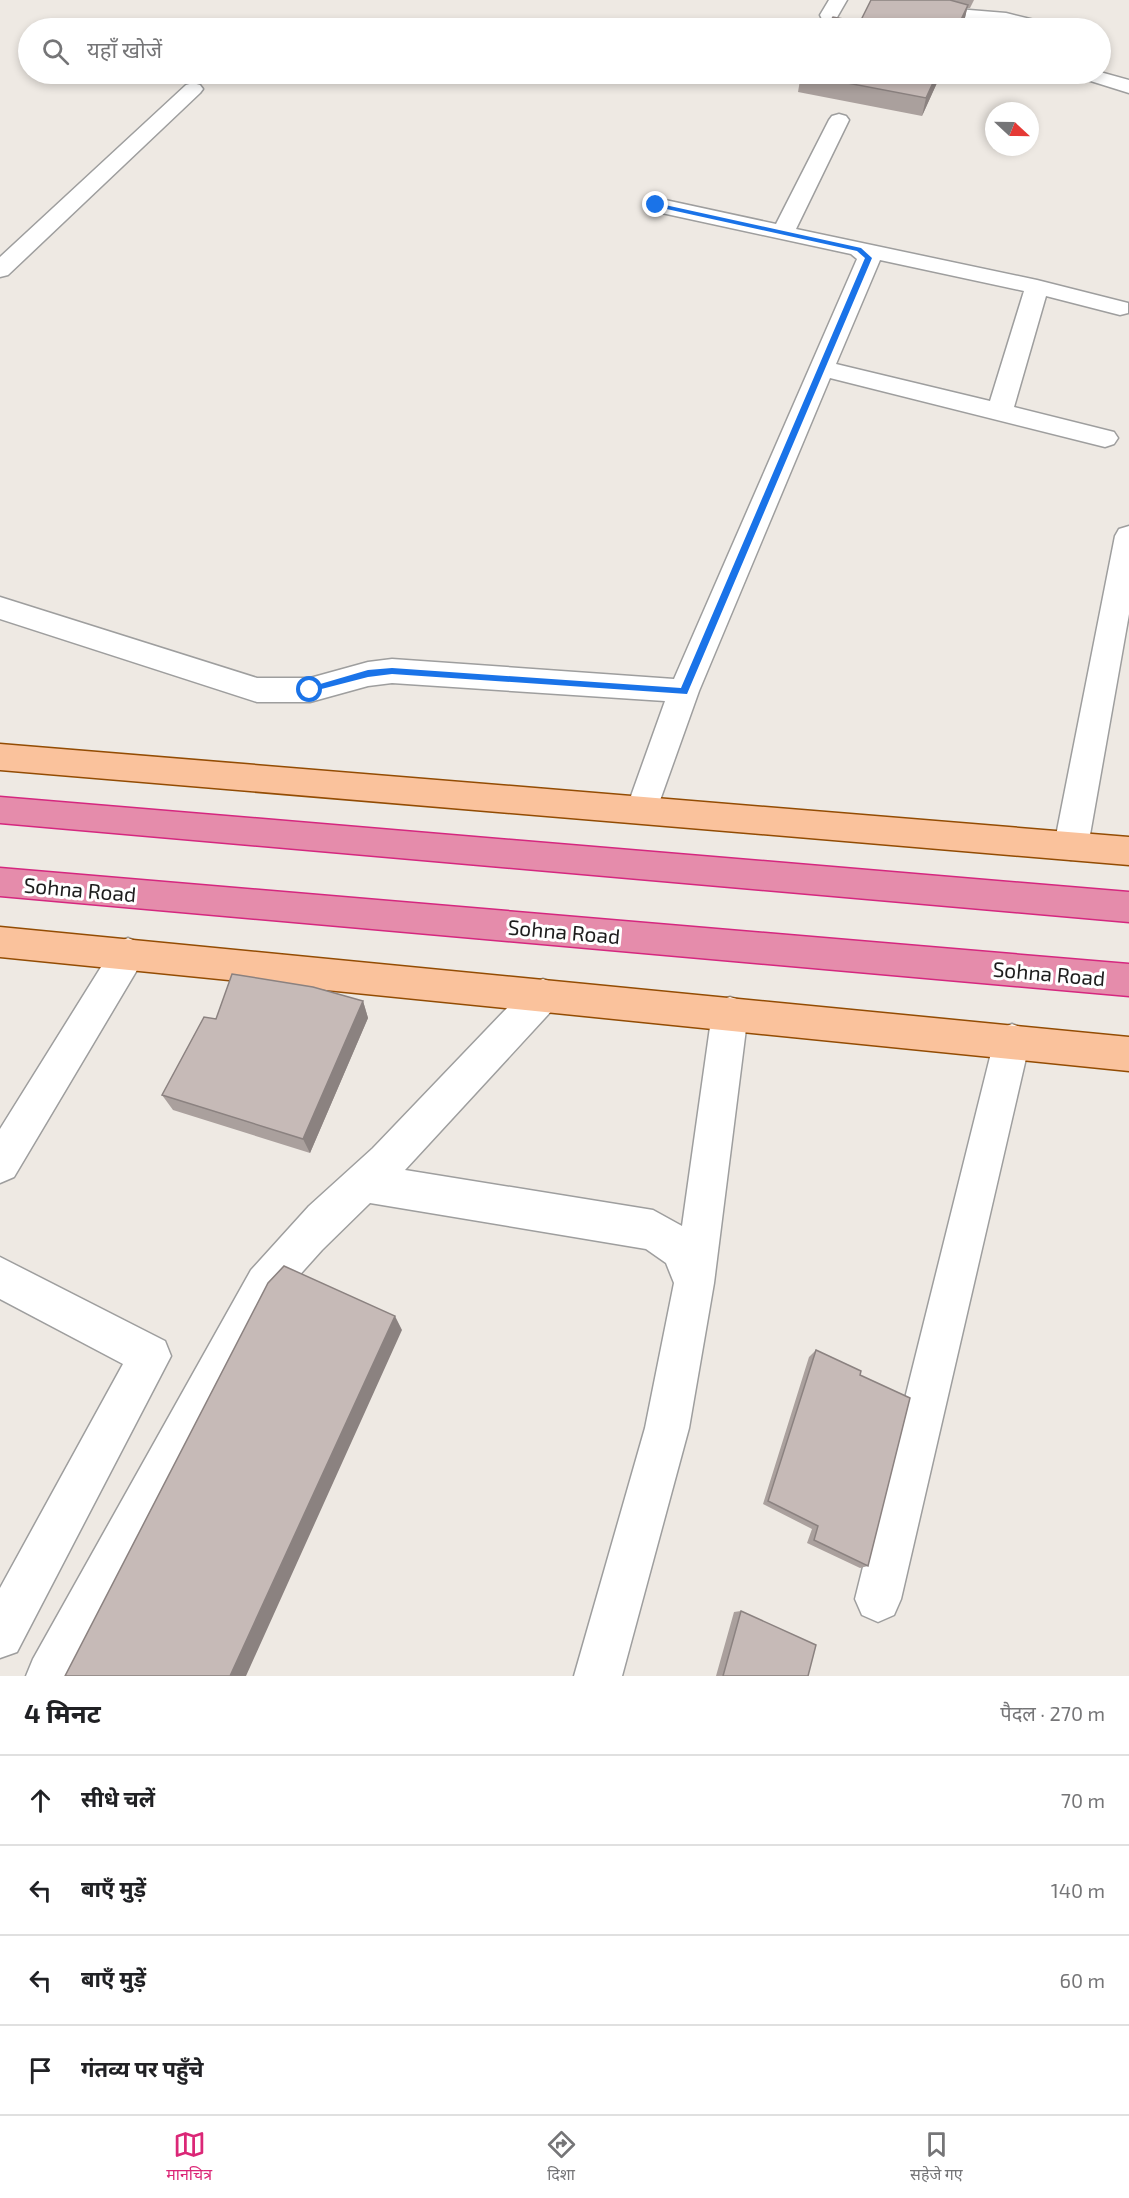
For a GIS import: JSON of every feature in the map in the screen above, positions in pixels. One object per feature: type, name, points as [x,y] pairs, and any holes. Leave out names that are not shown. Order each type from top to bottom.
[{"type":"highway","points":[[0,810],[1129,907]]},
{"type":"highway","name":"Sohna Road","points":[[0,882],[1129,980]]},
{"type":"main road","points":[[0,757],[1129,851]]},
{"type":"main road","points":[[0,942],[1129,1054]]},
{"type":"street","points":[[944,9],[953,14],[995,18]]},
{"type":"street","points":[[1111,81],[1129,87]]},
{"type":"street","points":[[0,270],[194,89]]},
{"type":"street","points":[[783,233],[839,120]]},
{"type":"street","points":[[656,205],[1037,287],[1120,308]]},
{"type":"street","points":[[642,810],[684,691],[868,263],[866,254],[859,249]]},
{"type":"street","points":[[999,413],[1037,287]]},
{"type":"street","points":[[821,368],[1105,438]]},
{"type":"street","points":[[1071,846],[1129,537]]},
{"type":"street","points":[[0,609],[257,690],[310,690],[368,674],[392,671],[684,691]]},
{"type":"street","points":[[0,1164],[128,954]]},
{"type":"street","points":[[50,1676],[265,1284],[289,1256],[362,1182],[387,1161],[543,995]]},
{"type":"street","points":[[598,1676],[667,1428],[694,1283],[730,1013]]},
{"type":"street","points":[[878,1599],[1012,1041]]},
{"type":"street","points":[[362,1182],[653,1230],[681,1249],[694,1283]]},
{"type":"street","points":[[0,1278],[150,1356],[0,1635]]},
{"type":"building","points":[[871,0],[950,0],[968,5],[962,18],[862,18]]},
{"type":"building","points":[[852,84],[932,84],[926,98]]},
{"type":"building","points":[[232,974],[313,987],[363,1001],[303,1139],[162,1095],[204,1017],[216,1019]]},
{"type":"building","points":[[284,1266],[395,1316],[230,1676],[65,1676],[268,1283]]},
{"type":"building","points":[[816,1350],[861,1371],[860,1375],[910,1398],[868,1566],[814,1540],[818,1526],[768,1501]]},
{"type":"building","points":[[741,1611],[816,1645],[808,1676],[723,1676]]},
{"type":"route","points":[[310,690],[368,674],[392,671],[684,691],[868,263],[868,258],[859,249],[656,205]]}]
